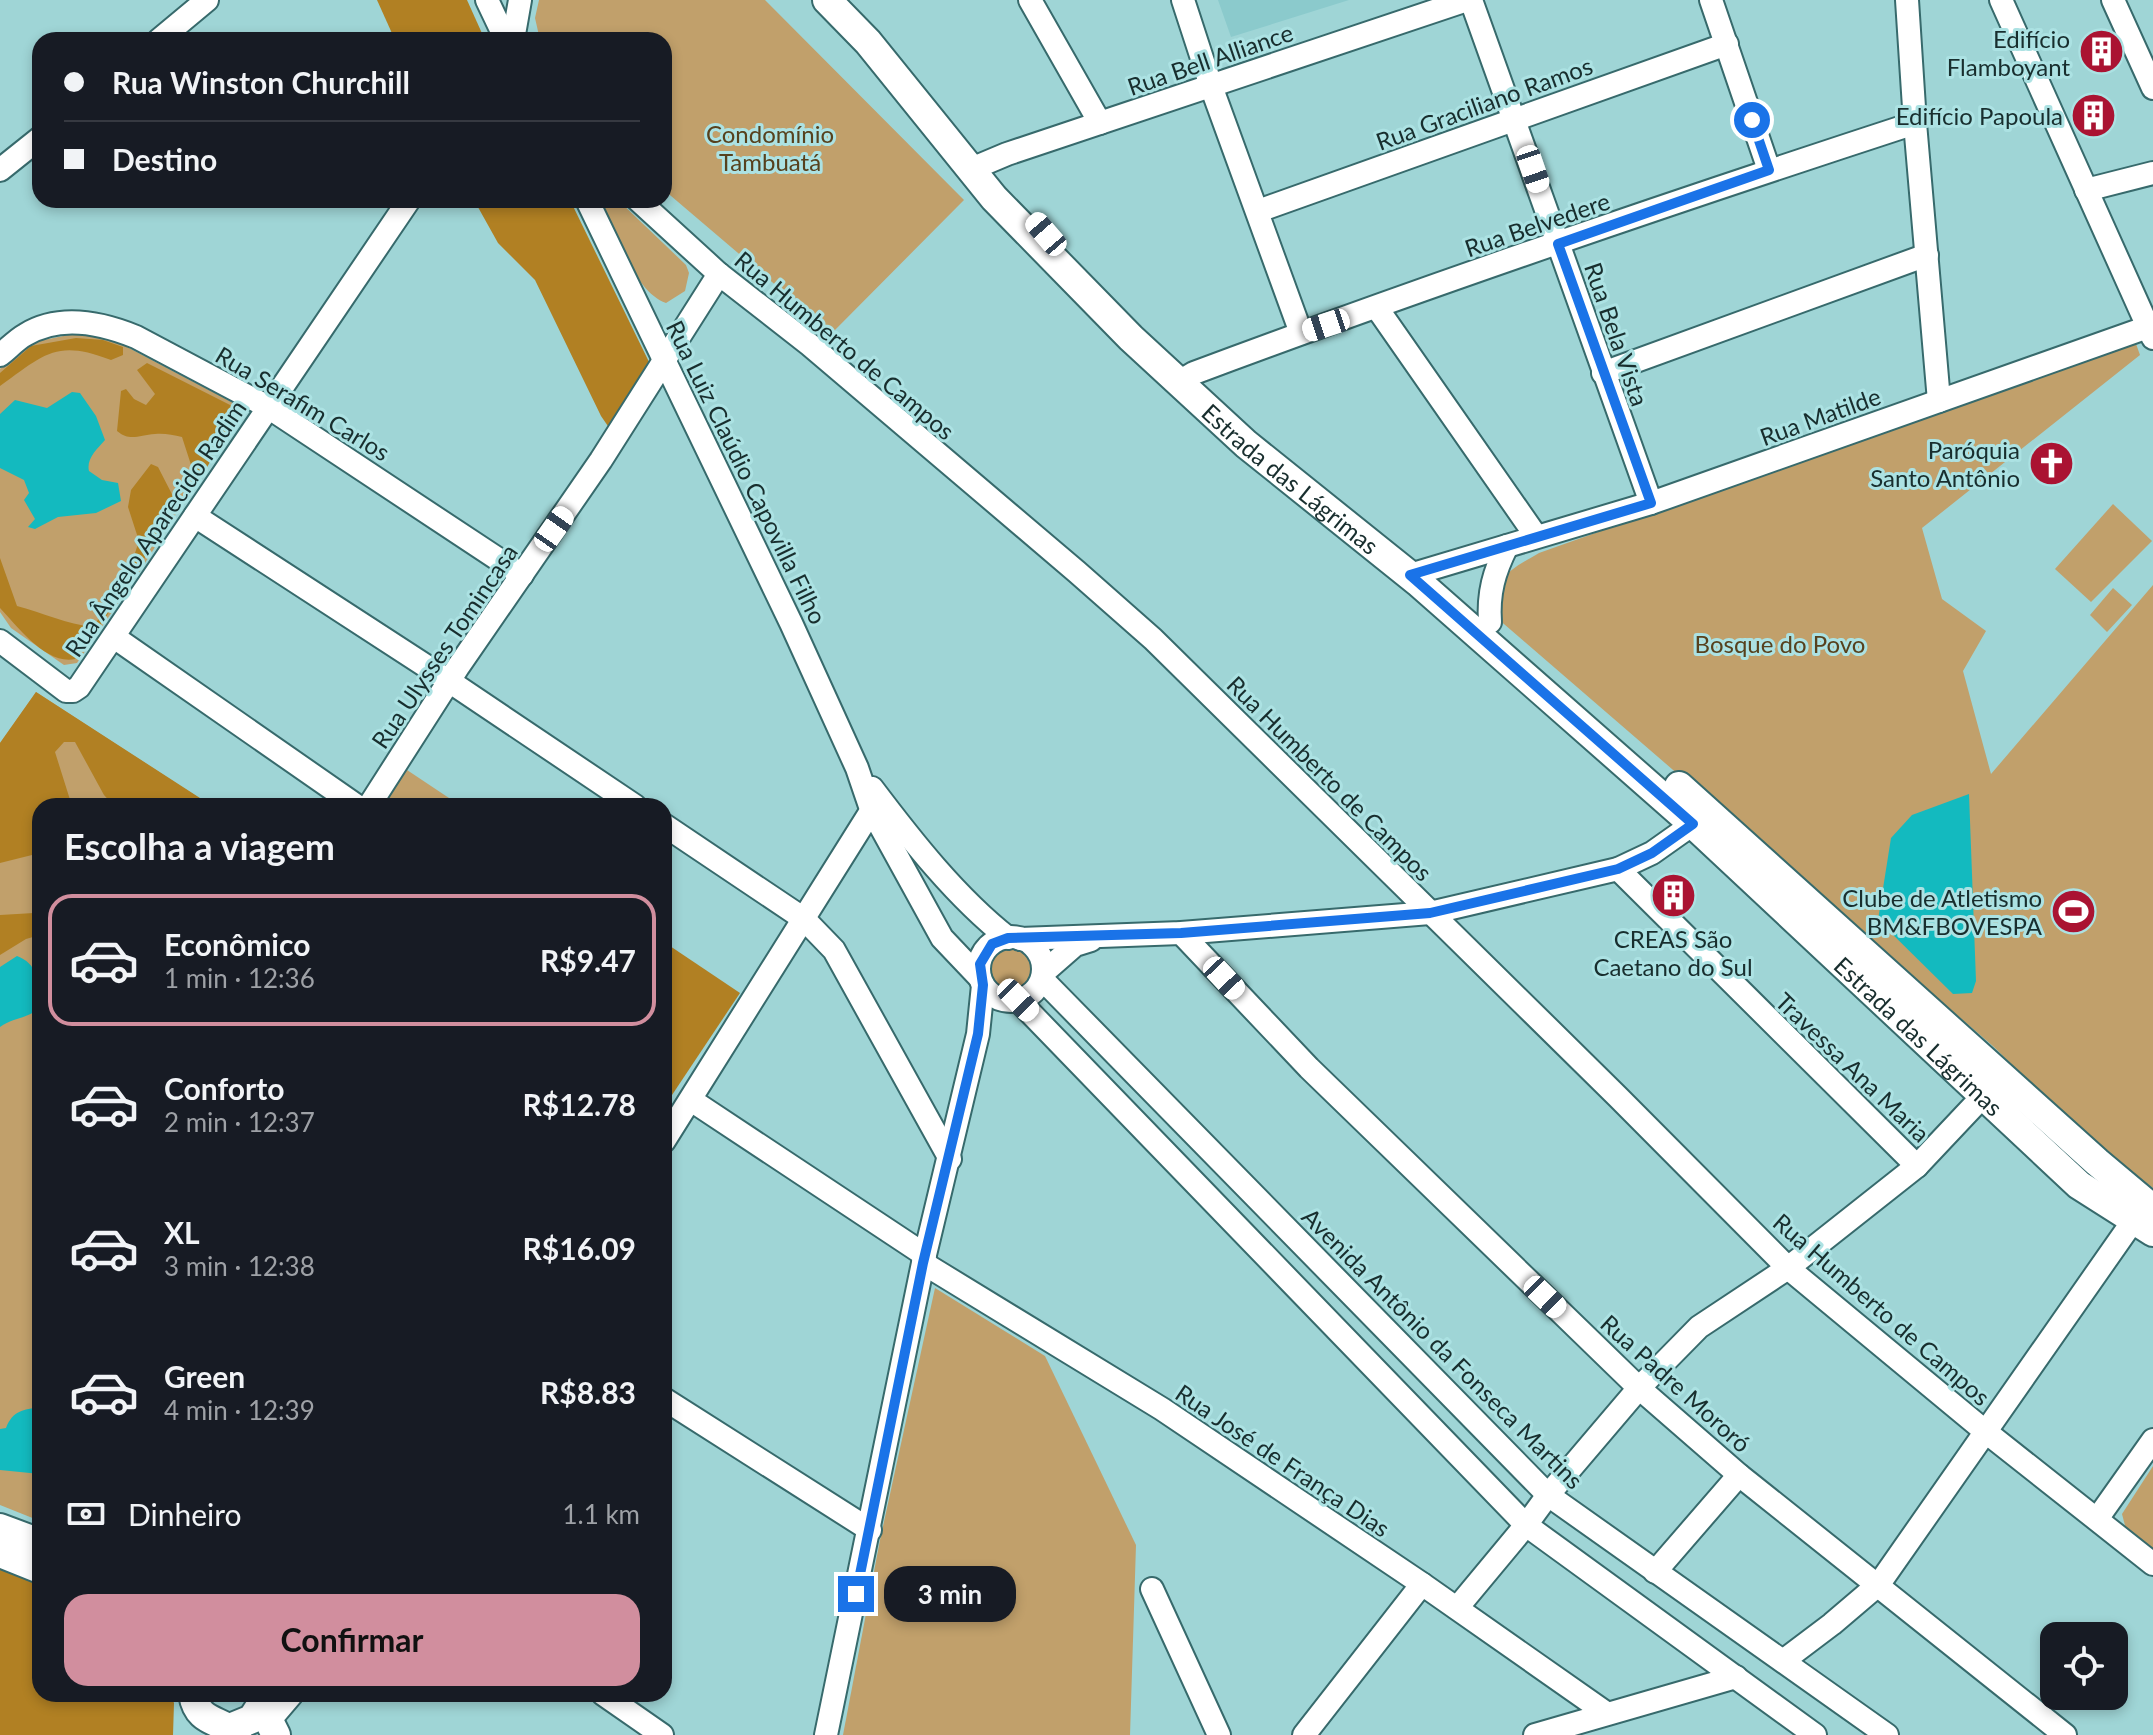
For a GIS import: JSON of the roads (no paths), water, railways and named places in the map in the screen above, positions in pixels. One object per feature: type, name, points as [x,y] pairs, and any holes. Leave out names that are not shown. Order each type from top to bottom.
[{"type":"main road","name":"Estrada das Lágrimas","points":[[827,0],[977,166],[1072,280],[1186,378],[1246,444],[1490,622],[1699,817],[1983,1096],[2079,1185],[2146,1221]]},
{"type":"main road","name":"Estrada das Lágrimas","points":[[846,0],[977,166]]},
{"type":"main road","name":"Estrada das Lágrimas","points":[[1420,572],[2097,1162],[2146,1221]]},
{"type":"main road","points":[[0,1528],[32,1540]]},
{"type":"main road","points":[[0,1553],[32,1566]]},
{"type":"main road","points":[[195,1702],[204,1717],[223,1731],[273,1709]]},
{"type":"street","points":[[169,32],[207,0]]},
{"type":"street","points":[[487,0],[502,32]]},
{"type":"street","points":[[514,32],[520,0]]},
{"type":"street","points":[[1030,0],[1100,123]]},
{"type":"street","points":[[1183,0],[1301,333]]},
{"type":"street","name":"Rua Bell Alliance","points":[[977,166],[1469,0]]},
{"type":"street","name":"Rua Bela Vista","points":[[1469,0],[1516,120],[1651,503]]},
{"type":"street","points":[[1711,0],[1769,170]]},
{"type":"street","points":[[1907,0],[1939,401]]},
{"type":"street","points":[[2001,0],[2151,332]]},
{"type":"street","points":[[2113,0],[2153,88]]},
{"type":"street","name":"Rua Graciliano Ramos","points":[[1258,211],[1727,44]]},
{"type":"street","name":"Rua Belvedere","points":[[1186,378],[1301,333],[1769,170],[1915,123]]},
{"type":"street","points":[[0,170],[32,144]]},
{"type":"street","points":[[2086,190],[2153,173]]},
{"type":"street","name":"Rua Ângelo Aparecido Radim","points":[[0,641],[66,691],[79,687],[404,208]]},
{"type":"street","name":"Rua Luiz Claúdio Capovilla Filho","points":[[591,208],[791,623],[875,804],[899,864],[942,938],[981,981]]},
{"type":"street","name":"Rua Humberto de Campos","points":[[647,208],[719,274],[810,345],[1142,630],[1275,757],[1788,1268],[1986,1432],[2153,1564]]},
{"type":"street","points":[[1603,373],[1927,255]]},
{"type":"street","name":"Rua Ulysses Tomincasa","points":[[374,798],[449,681],[601,460],[719,274]]},
{"type":"street","points":[[1377,308],[1536,536]]},
{"type":"street","name":"Rua Serafim Carlos","points":[[0,355],[25,334],[50,325],[83,322],[117,329],[136,337],[268,407],[522,575]]},
{"type":"street","name":"Rua Matilde","points":[[1420,572],[1651,503],[1939,401],[2151,332]]},
{"type":"street","points":[[195,516],[623,798]]},
{"type":"street","points":[[1490,622],[1492,581],[1507,546]]},
{"type":"street","points":[[114,637],[345,798]]},
{"type":"street","points":[[672,1129],[875,804]]},
{"type":"street","name":"Rua Luiz Claúdio Capovilla Filho","points":[[875,804],[919,846],[990,924],[1014,939]]},
{"type":"street","points":[[826,1735],[924,1259],[978,1034],[980,964],[992,944],[1014,939],[1181,933],[1430,913],[1618,869],[1652,853],[1699,817]]},
{"type":"street","points":[[672,830],[804,919],[834,950],[950,1159]]},
{"type":"street","points":[[899,864],[919,846]]},
{"type":"street","name":"Travessa Ana Maria","points":[[1618,869],[1917,1166]]},
{"type":"street","name":"Rua Padre Mororó","points":[[1181,933],[1309,1068],[1639,1388],[1739,1475],[2065,1735]]},
{"type":"street","points":[[978,1034],[996,1012],[1035,990],[1042,976],[1075,945],[1111,935]]},
{"type":"street","points":[[1014,939],[1032,945],[1039,952],[1043,962],[1042,976]]},
{"type":"street","name":"Avenida Antônio da Fonseca Martins","points":[[1042,976],[1548,1495],[1887,1735]]},
{"type":"street","points":[[981,981],[996,997],[1015,1000],[1526,1525],[1815,1735]]},
{"type":"street","points":[[1457,1608],[1639,1388],[1699,1327],[1788,1268],[1917,1166],[1983,1096]]},
{"type":"street","name":"Rua José de França Dias","points":[[691,1100],[924,1259],[1162,1409],[1422,1584],[1606,1713]]},
{"type":"street","points":[[1783,1661],[1879,1584],[1986,1432],[2146,1221]]},
{"type":"street","points":[[672,1404],[870,1530]]},
{"type":"street","points":[[2097,1519],[2153,1440]]},
{"type":"street","points":[[1655,1572],[1739,1475]]},
{"type":"street","points":[[1304,1735],[1422,1584]]},
{"type":"street","points":[[1152,1589],[1219,1735]]},
{"type":"street","points":[[1535,1735],[1736,1677]]},
{"type":"street","points":[[615,1702],[662,1735]]},
{"type":"water","points":[[72,392],[80,393],[96,416],[105,440],[91,458],[89,471],[102,480],[118,483],[121,501],[96,513],[58,517],[35,529],[28,527],[35,519],[24,500],[29,493],[24,480],[0,468],[0,414],[15,400],[47,408]]},
{"type":"water","points":[[1969,794],[1976,981],[1972,993],[1953,994],[1878,920],[1891,838],[1912,815]]},
{"type":"water","points":[[17,956],[32,968],[32,1013],[0,1027],[0,967]]},
{"type":"water","points":[[32,1408],[32,1473],[0,1470],[0,1429],[6,1428],[19,1412]]},
{"type":"place","name":"Edifício Flamboyant","points":[[2101,52]]},
{"type":"place","name":"Edifício Papoula","points":[[2094,115]]},
{"type":"place","name":"Paróquia Santo Antônio","points":[[2051,463]]},
{"type":"place","name":"CREAS São Caetano do Sul","points":[[1673,896]]},
{"type":"place","name":"Clube de Atletismo BM&FBOVESPA","points":[[2073,911]]},
{"type":"park label","name":"Condomínio Tambuatá","points":[[770,147]]},
{"type":"park label","name":"Bosque do Povo","points":[[1780,643]]}]
